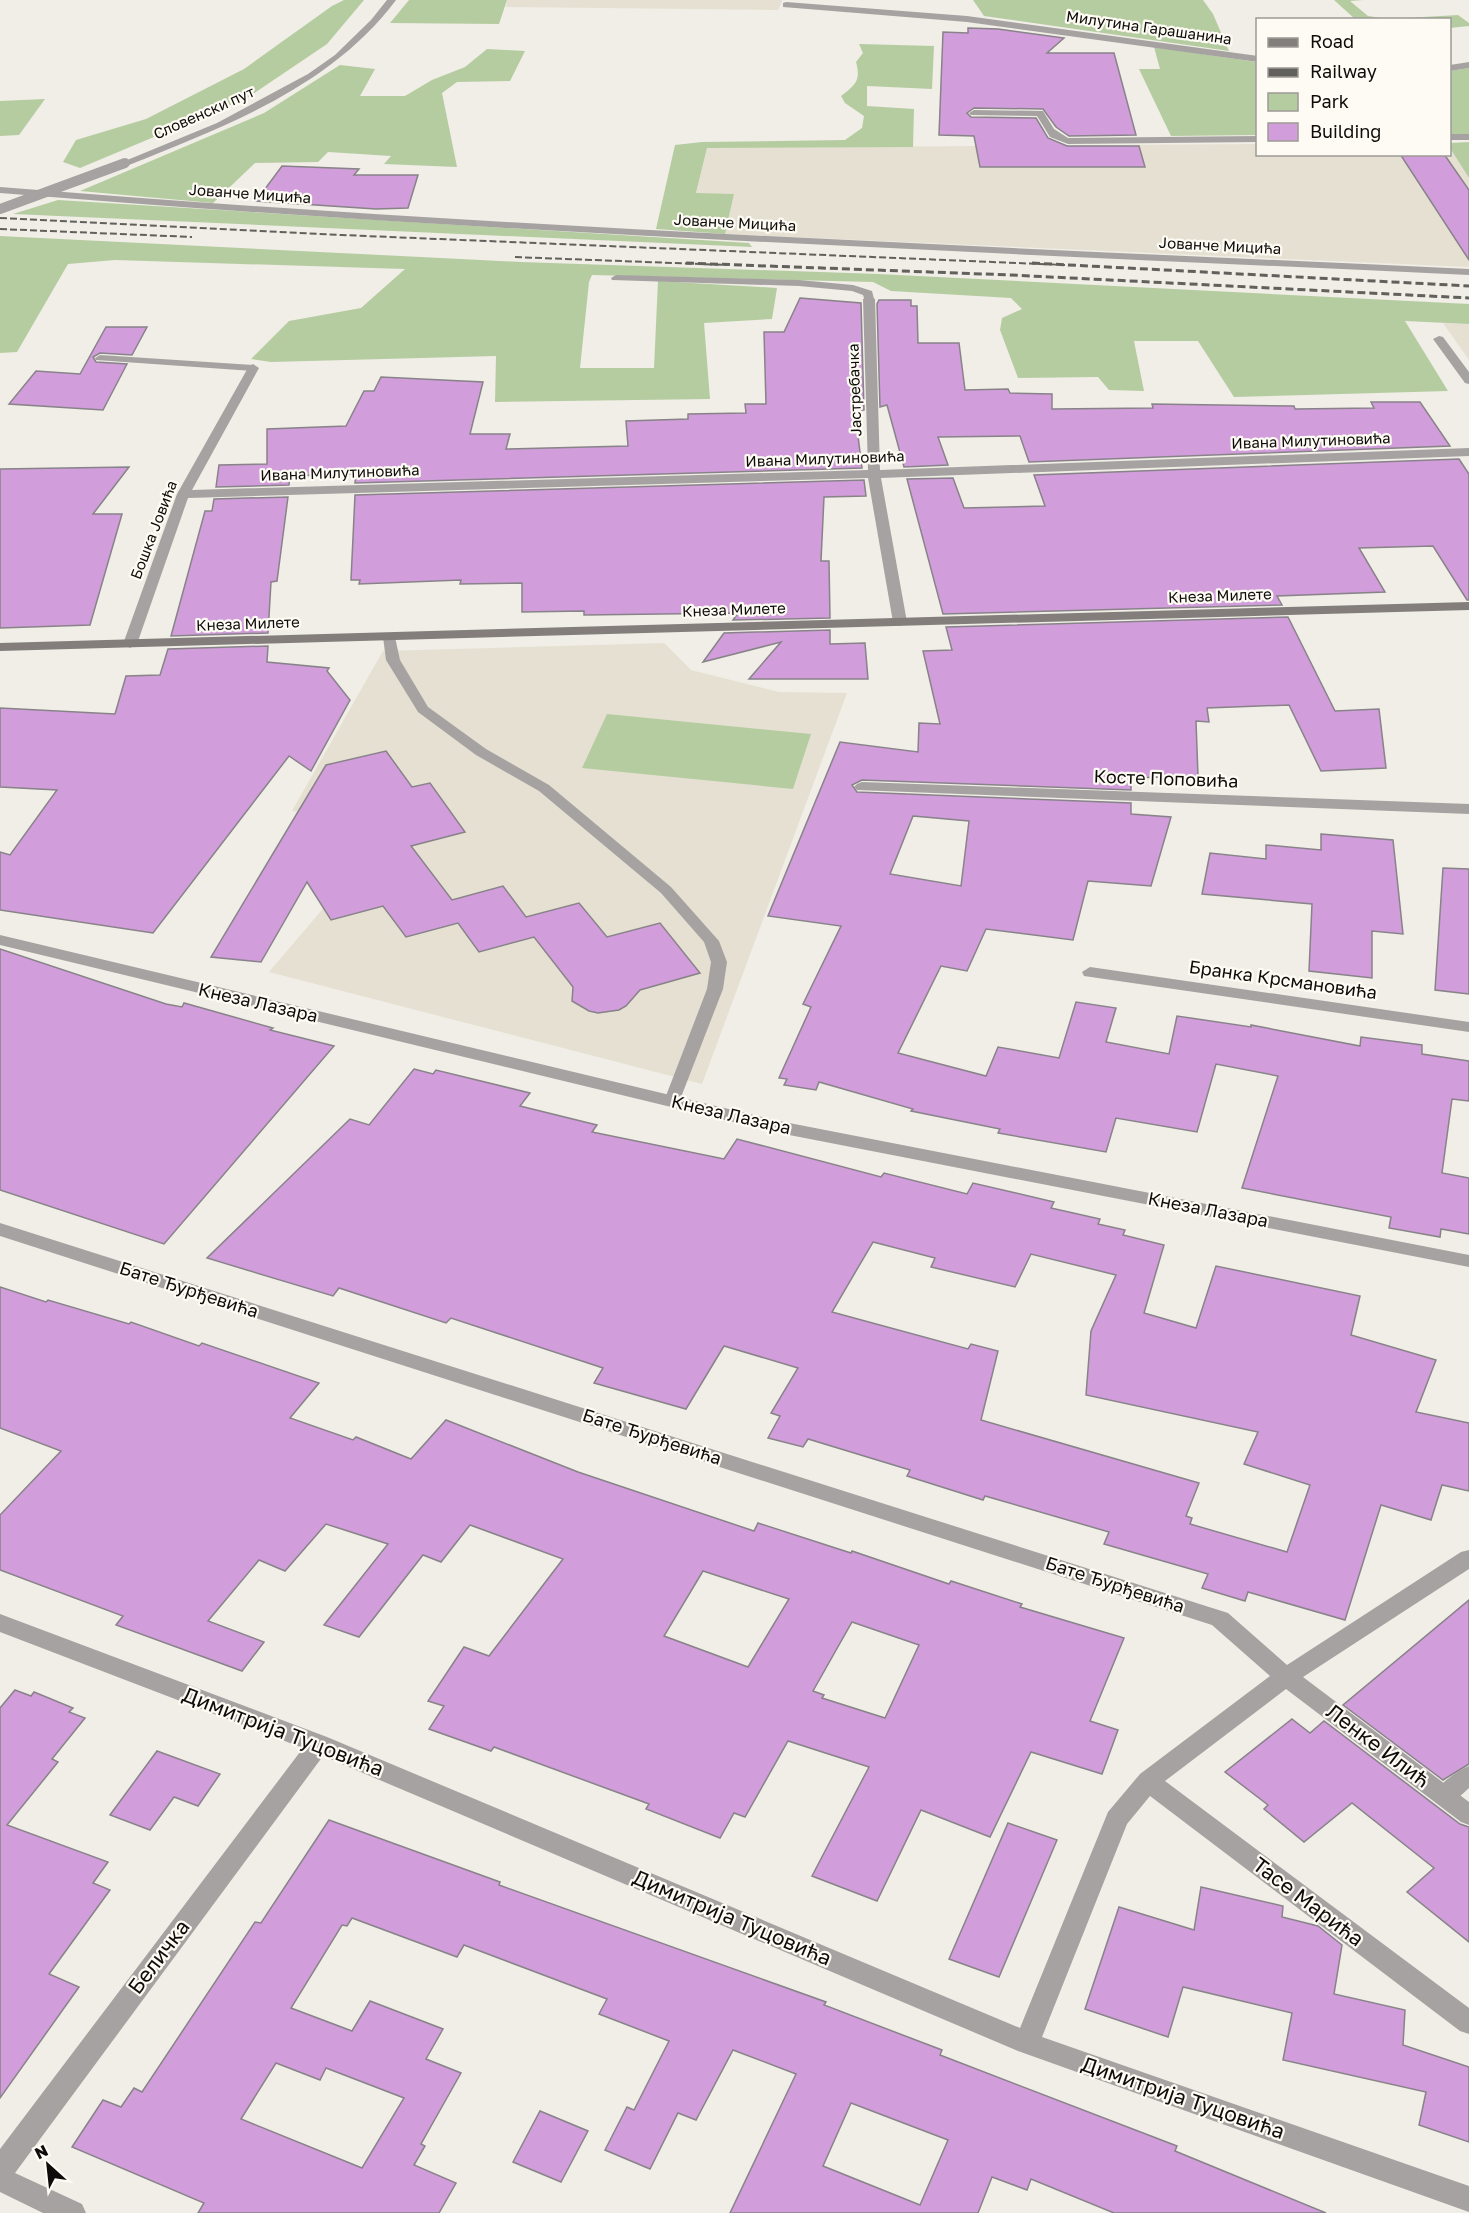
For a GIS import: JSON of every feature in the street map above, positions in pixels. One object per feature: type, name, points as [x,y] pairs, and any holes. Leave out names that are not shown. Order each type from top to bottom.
[{"type":"main road","name":"Кнеза Милете","points":[[0,647],[1469,606]]},
{"type":"street","name":"Словенски пут","points":[[0,209],[220,125],[311,76],[338,57],[374,22],[392,0]]},
{"type":"street","name":"Милутина Гарашанина","points":[[786,5],[967,19],[1256,59]]},
{"type":"street","points":[[1451,68],[1469,65]]},
{"type":"street","points":[[974,113],[1040,113],[1050,134],[1055,138],[1068,141],[1256,139]]},
{"type":"street","points":[[1451,137],[1469,137]]},
{"type":"street","name":"Јованче Мицића","points":[[0,190],[207,207],[582,230],[1469,272]]},
{"type":"street","name":"Јастребачка","points":[[869,299],[874,474],[900,622]]},
{"type":"street","points":[[1439,339],[1469,380]]},
{"type":"street","name":"Бошка Јовића","points":[[130,644],[183,494],[253,368]]},
{"type":"street","name":"Ивана Милутиновића","points":[[183,494],[874,474],[1469,452]]},
{"type":"street","name":"Косте Поповића","points":[[862,787],[1469,809]]},
{"type":"street","name":"Кнеза Лазара","points":[[0,940],[779,1127],[1469,1261]]},
{"type":"street","name":"Бранка Крсмановића","points":[[1090,972],[1469,1027]]},
{"type":"street","name":"Бате Ђурђевића","points":[[0,1229],[1220,1618],[1286,1677]]},
{"type":"street","points":[[1027,2043],[1117,1819],[1148,1782],[1286,1677],[1469,1558]]},
{"type":"street","name":"Димитрија Туцовића","points":[[0,1623],[319,1744],[1027,2043],[1469,2199]]},
{"type":"street","name":"Ленке Илић","points":[[1286,1677],[1469,1815]]},
{"type":"street","name":"Беличка","points":[[0,2171],[319,1744]]},
{"type":"street","name":"Тасе Марића","points":[[1148,1782],[1469,2023]]},
{"type":"street","points":[[0,2179],[72,2213]]},
{"type":"lane","points":[[616,278],[799,283],[853,288],[868,293],[869,299]]},
{"type":"lane","points":[[100,358],[253,368]]},
{"type":"lane","points":[[389,637],[393,660],[423,710],[481,752],[544,788],[666,890],[711,940],[719,962],[715,989],[672,1101]]},
{"type":"lane","points":[[1444,1796],[1469,1774]]},
{"type":"shaded area","points":[[507,0],[782,1],[778,10],[506,7]]},
{"type":"shaded area","points":[[1256,144],[1256,156],[1451,156],[1451,150],[1469,178],[1469,267],[725,234],[734,194],[696,194],[707,148]]},
{"type":"shaded area","points":[[1443,323],[1469,324],[1469,360]]},
{"type":"shaded area","points":[[664,643],[691,670],[779,692],[847,693],[702,1084],[269,972],[332,898],[331,815],[292,811],[383,651]]},
{"type":"green space","points":[[344,0],[364,0],[327,44],[247,98],[80,168],[63,162],[76,140],[146,119],[244,69],[332,6]]},
{"type":"green space","points":[[409,0],[507,0],[499,24],[390,23]]},
{"type":"green space","points":[[973,0],[1203,0],[1213,14],[1229,51],[984,16]]},
{"type":"green space","points":[[1334,0],[1363,0],[1350,1],[1368,16],[1381,18],[1354,18]]},
{"type":"green space","points":[[1458,15],[1469,23],[1469,26],[1451,28],[1451,18],[1406,18]]},
{"type":"green space","points":[[859,44],[934,46],[932,89],[867,86],[867,106],[914,109],[913,147],[707,148],[696,193],[734,194],[725,234],[656,229],[675,145],[702,142],[845,140],[862,128],[864,116],[845,103],[841,96],[856,82],[858,73],[856,62],[863,53]]},
{"type":"green space","points":[[1154,47],[1256,62],[1256,135],[1171,136],[1139,69],[1160,69]]},
{"type":"green space","points":[[487,49],[525,51],[510,81],[457,82],[442,93],[457,167],[384,164],[391,156],[328,152],[318,162],[255,163],[213,203],[80,191],[264,113],[340,65],[375,69],[360,96],[405,96],[432,80],[465,67]]},
{"type":"green space","points":[[1469,68],[1469,134],[1451,134],[1451,71]]},
{"type":"green space","points":[[45,99],[19,135],[0,136],[0,101]]},
{"type":"green space","points":[[1469,142],[1469,178],[1451,150],[1451,143]]},
{"type":"green space","points":[[58,200],[749,243],[752,247],[13,214]]},
{"type":"green space","points":[[0,236],[521,262],[878,274],[1469,304],[1469,324],[1405,321],[1448,391],[1234,397],[1198,341],[1134,341],[1144,391],[1109,390],[1098,377],[1018,378],[1000,330],[1002,318],[1022,309],[1011,298],[891,291],[873,282],[592,275],[589,282],[580,368],[654,368],[658,281],[777,288],[772,319],[704,323],[710,399],[495,402],[496,356],[271,362],[251,359],[289,321],[361,308],[405,269],[115,260],[68,264],[17,352],[0,353]]},
{"type":"green space","points":[[607,714],[811,734],[793,789],[582,768]]},
{"type":"building","points":[[968,28],[998,29],[1064,38],[1047,53],[1114,53],[1136,135],[1069,136],[1056,127],[1043,109],[974,108],[967,113],[971,117],[1036,118],[1048,138],[1067,146],[1139,146],[1145,167],[980,167],[974,136],[939,135],[943,32],[968,33]]},
{"type":"building","points":[[1401,156],[1445,156],[1469,190],[1469,260]]},
{"type":"building","points":[[282,166],[359,169],[354,175],[418,175],[408,208],[376,209],[256,201]]},
{"type":"building","points":[[800,298],[861,303],[864,410],[855,412],[862,468],[355,483],[356,474],[290,476],[289,485],[216,487],[219,465],[267,464],[267,429],[346,426],[364,391],[374,391],[381,377],[483,382],[470,434],[510,434],[506,449],[628,446],[626,421],[688,419],[688,414],[746,413],[745,404],[766,404],[764,332],[784,332]]},
{"type":"building","points":[[879,300],[911,300],[911,306],[917,306],[918,343],[959,343],[965,390],[1008,389],[1010,393],[1052,394],[1052,409],[1153,408],[1152,404],[1294,406],[1295,409],[1374,408],[1371,402],[1420,402],[1450,446],[1029,462],[1020,436],[938,437],[948,465],[904,467],[887,405],[880,407],[877,304]]},
{"type":"building","points":[[106,327],[147,327],[132,355],[100,353],[93,357],[96,362],[127,364],[103,410],[9,404],[36,371],[80,374]]},
{"type":"building","points":[[1459,459],[1469,474],[1469,600],[1433,546],[1359,548],[1385,592],[1277,596],[1282,605],[943,614],[907,479],[953,478],[964,508],[1045,506],[1034,475]]},
{"type":"building","points":[[129,467],[93,514],[122,514],[90,625],[0,628],[0,469]]},
{"type":"building","points":[[864,480],[866,496],[824,497],[821,561],[829,561],[830,618],[733,620],[738,613],[584,615],[584,611],[522,612],[522,583],[460,584],[461,580],[359,584],[360,580],[351,580],[355,495]]},
{"type":"building","points":[[288,497],[277,581],[271,582],[268,633],[171,636],[205,511],[212,511],[214,499]]},
{"type":"building","points":[[1288,617],[1335,711],[1379,709],[1386,768],[1321,771],[1289,705],[1207,708],[1209,722],[1196,721],[1198,776],[1131,778],[1131,790],[862,780],[852,785],[857,792],[1131,803],[1131,814],[1171,817],[1151,886],[1088,881],[1073,940],[986,929],[967,971],[941,966],[898,1053],[986,1076],[998,1047],[1059,1058],[1076,1002],[1116,1008],[1106,1042],[1169,1054],[1177,1016],[1251,1027],[1251,1025],[1360,1046],[1361,1037],[1422,1045],[1422,1054],[1469,1061],[1469,1101],[1452,1099],[1442,1173],[1469,1178],[1469,1234],[1441,1229],[1440,1237],[1389,1228],[1391,1217],[1242,1188],[1278,1076],[1216,1064],[1197,1132],[1116,1118],[1106,1152],[998,1133],[1000,1129],[911,1111],[913,1109],[819,1082],[816,1090],[784,1085],[787,1079],[779,1078],[811,1007],[803,1004],[841,926],[768,916],[840,742],[918,752],[919,723],[940,724],[923,651],[952,650],[946,627]],"holes":[[[913,816],[969,821],[961,886],[890,874]]]},
{"type":"building","points":[[830,630],[830,644],[865,643],[868,679],[749,679],[781,642],[703,662],[724,633]]},
{"type":"building","points":[[268,646],[267,662],[329,668],[327,671],[350,700],[311,771],[289,756],[153,933],[0,910],[0,852],[10,855],[57,790],[0,787],[0,708],[115,714],[126,676],[160,675],[168,649]]},
{"type":"building","points":[[386,751],[412,787],[430,783],[465,832],[411,846],[452,900],[503,886],[526,917],[579,903],[607,937],[660,923],[700,973],[640,990],[626,1006],[619,1010],[598,1013],[589,1011],[572,1001],[573,987],[534,937],[479,952],[458,923],[406,937],[383,906],[331,920],[307,882],[261,962],[211,957],[326,765]]},
{"type":"building","points":[[1321,834],[1393,840],[1403,934],[1372,931],[1372,978],[1309,971],[1312,904],[1202,894],[1210,853],[1266,859],[1266,845],[1321,850]]},
{"type":"building","points":[[1443,868],[1469,869],[1469,994],[1435,990]]},
{"type":"building","points":[[0,949],[166,1004],[182,1007],[184,1003],[273,1028],[270,1030],[334,1046],[164,1244],[0,1190]]},
{"type":"building","points":[[414,1069],[433,1074],[436,1070],[530,1093],[520,1106],[597,1125],[592,1132],[724,1159],[737,1139],[881,1177],[884,1173],[967,1194],[973,1183],[1054,1202],[1051,1208],[1100,1219],[1098,1224],[1125,1230],[1123,1235],[1164,1245],[1144,1313],[1196,1328],[1216,1266],[1360,1296],[1351,1335],[1436,1360],[1416,1412],[1469,1423],[1469,1491],[1442,1485],[1431,1520],[1381,1505],[1345,1620],[1248,1592],[1245,1601],[1202,1588],[1208,1574],[1104,1544],[1109,1532],[985,1496],[983,1500],[907,1476],[910,1470],[808,1439],[803,1447],[768,1438],[780,1416],[771,1413],[798,1368],[724,1346],[686,1409],[594,1383],[603,1368],[451,1318],[446,1323],[339,1288],[333,1296],[207,1258],[350,1119],[369,1125]],"holes":[[[873,1242],[935,1258],[931,1267],[1015,1287],[1031,1254],[1116,1275],[1091,1331],[1086,1395],[1258,1432],[1244,1464],[1310,1485],[1287,1552],[1190,1524],[1192,1518],[1186,1516],[1199,1483],[981,1420],[998,1351],[971,1344],[968,1349],[832,1312]]]},
{"type":"building","points":[[0,1287],[46,1302],[48,1300],[129,1324],[131,1322],[199,1346],[202,1343],[319,1383],[290,1418],[353,1440],[356,1437],[411,1459],[446,1420],[578,1472],[754,1531],[758,1523],[851,1553],[852,1551],[949,1584],[951,1581],[1022,1604],[1020,1607],[1124,1638],[1090,1721],[1118,1730],[1102,1774],[1031,1752],[990,1837],[921,1810],[877,1901],[812,1876],[869,1767],[788,1741],[745,1817],[734,1813],[720,1838],[646,1809],[649,1804],[494,1747],[491,1751],[429,1729],[444,1706],[428,1701],[464,1647],[489,1656],[563,1559],[470,1525],[441,1562],[423,1555],[359,1637],[324,1625],[388,1544],[326,1524],[285,1571],[259,1560],[208,1621],[264,1642],[242,1671],[116,1625],[123,1616],[0,1570],[0,1515],[61,1451],[0,1428]],"holes":[[[703,1571],[789,1599],[748,1667],[664,1636]],[[852,1622],[919,1645],[885,1718],[822,1698],[824,1695],[813,1691]]]},
{"type":"building","points":[[1469,1600],[1469,1764],[1443,1780],[1343,1705]]},
{"type":"building","points":[[15,1690],[31,1696],[34,1692],[73,1708],[69,1712],[85,1718],[52,1759],[58,1762],[7,1825],[108,1862],[93,1883],[110,1890],[49,1974],[79,1987],[0,2098],[0,1708]]},
{"type":"building","points":[[1292,1719],[1310,1733],[1324,1721],[1460,1824],[1469,1827],[1469,1942],[1407,1892],[1434,1868],[1352,1803],[1304,1842],[1264,1809],[1268,1805],[1225,1772]]},
{"type":"building","points":[[157,1751],[220,1774],[198,1806],[174,1797],[150,1830],[110,1815]]},
{"type":"building","points":[[329,1820],[500,1882],[499,1885],[826,2002],[824,2005],[942,2050],[940,2055],[1177,2146],[1175,2151],[1326,2213],[1114,2213],[1031,2179],[1027,2190],[992,2177],[978,2213],[730,2213],[796,2074],[733,2050],[696,2120],[678,2113],[650,2169],[605,2150],[627,2107],[634,2110],[669,2041],[599,2014],[607,1999],[464,1945],[457,1957],[352,1918],[347,1926],[342,1925],[291,2008],[352,2031],[370,2001],[443,2029],[426,2059],[461,2073],[421,2144],[425,2146],[414,2165],[456,2183],[439,2213],[198,2213],[204,2203],[72,2147],[103,2100],[121,2107],[134,2088],[142,2092],[255,1922],[261,1923]],"holes":[[[276,2063],[320,2080],[326,2068],[404,2098],[362,2168],[241,2119]],[[851,2103],[948,2140],[920,2205],[823,2166]]]},
{"type":"building","points":[[1008,1823],[1057,1840],[999,1977],[949,1959]]},
{"type":"building","points":[[1201,1887],[1283,1906],[1282,1917],[1318,1926],[1342,1945],[1334,1994],[1405,2010],[1403,2045],[1469,2067],[1469,2142],[1419,2125],[1426,2092],[1283,2060],[1292,2013],[1183,1987],[1168,2037],[1085,2009],[1119,1907],[1194,1930]]},
{"type":"building","points":[[540,2111],[588,2131],[561,2182],[513,2162]]},
{"type":"railway","points":[[0,218],[342,235],[1065,265]]},
{"type":"railway","points":[[0,229],[192,237]]},
{"type":"railway","points":[[515,257],[727,265]]},
{"type":"railway","points":[[686,263],[1011,275],[1469,298]]},
{"type":"railway","points":[[1032,263],[1469,286]]}]
